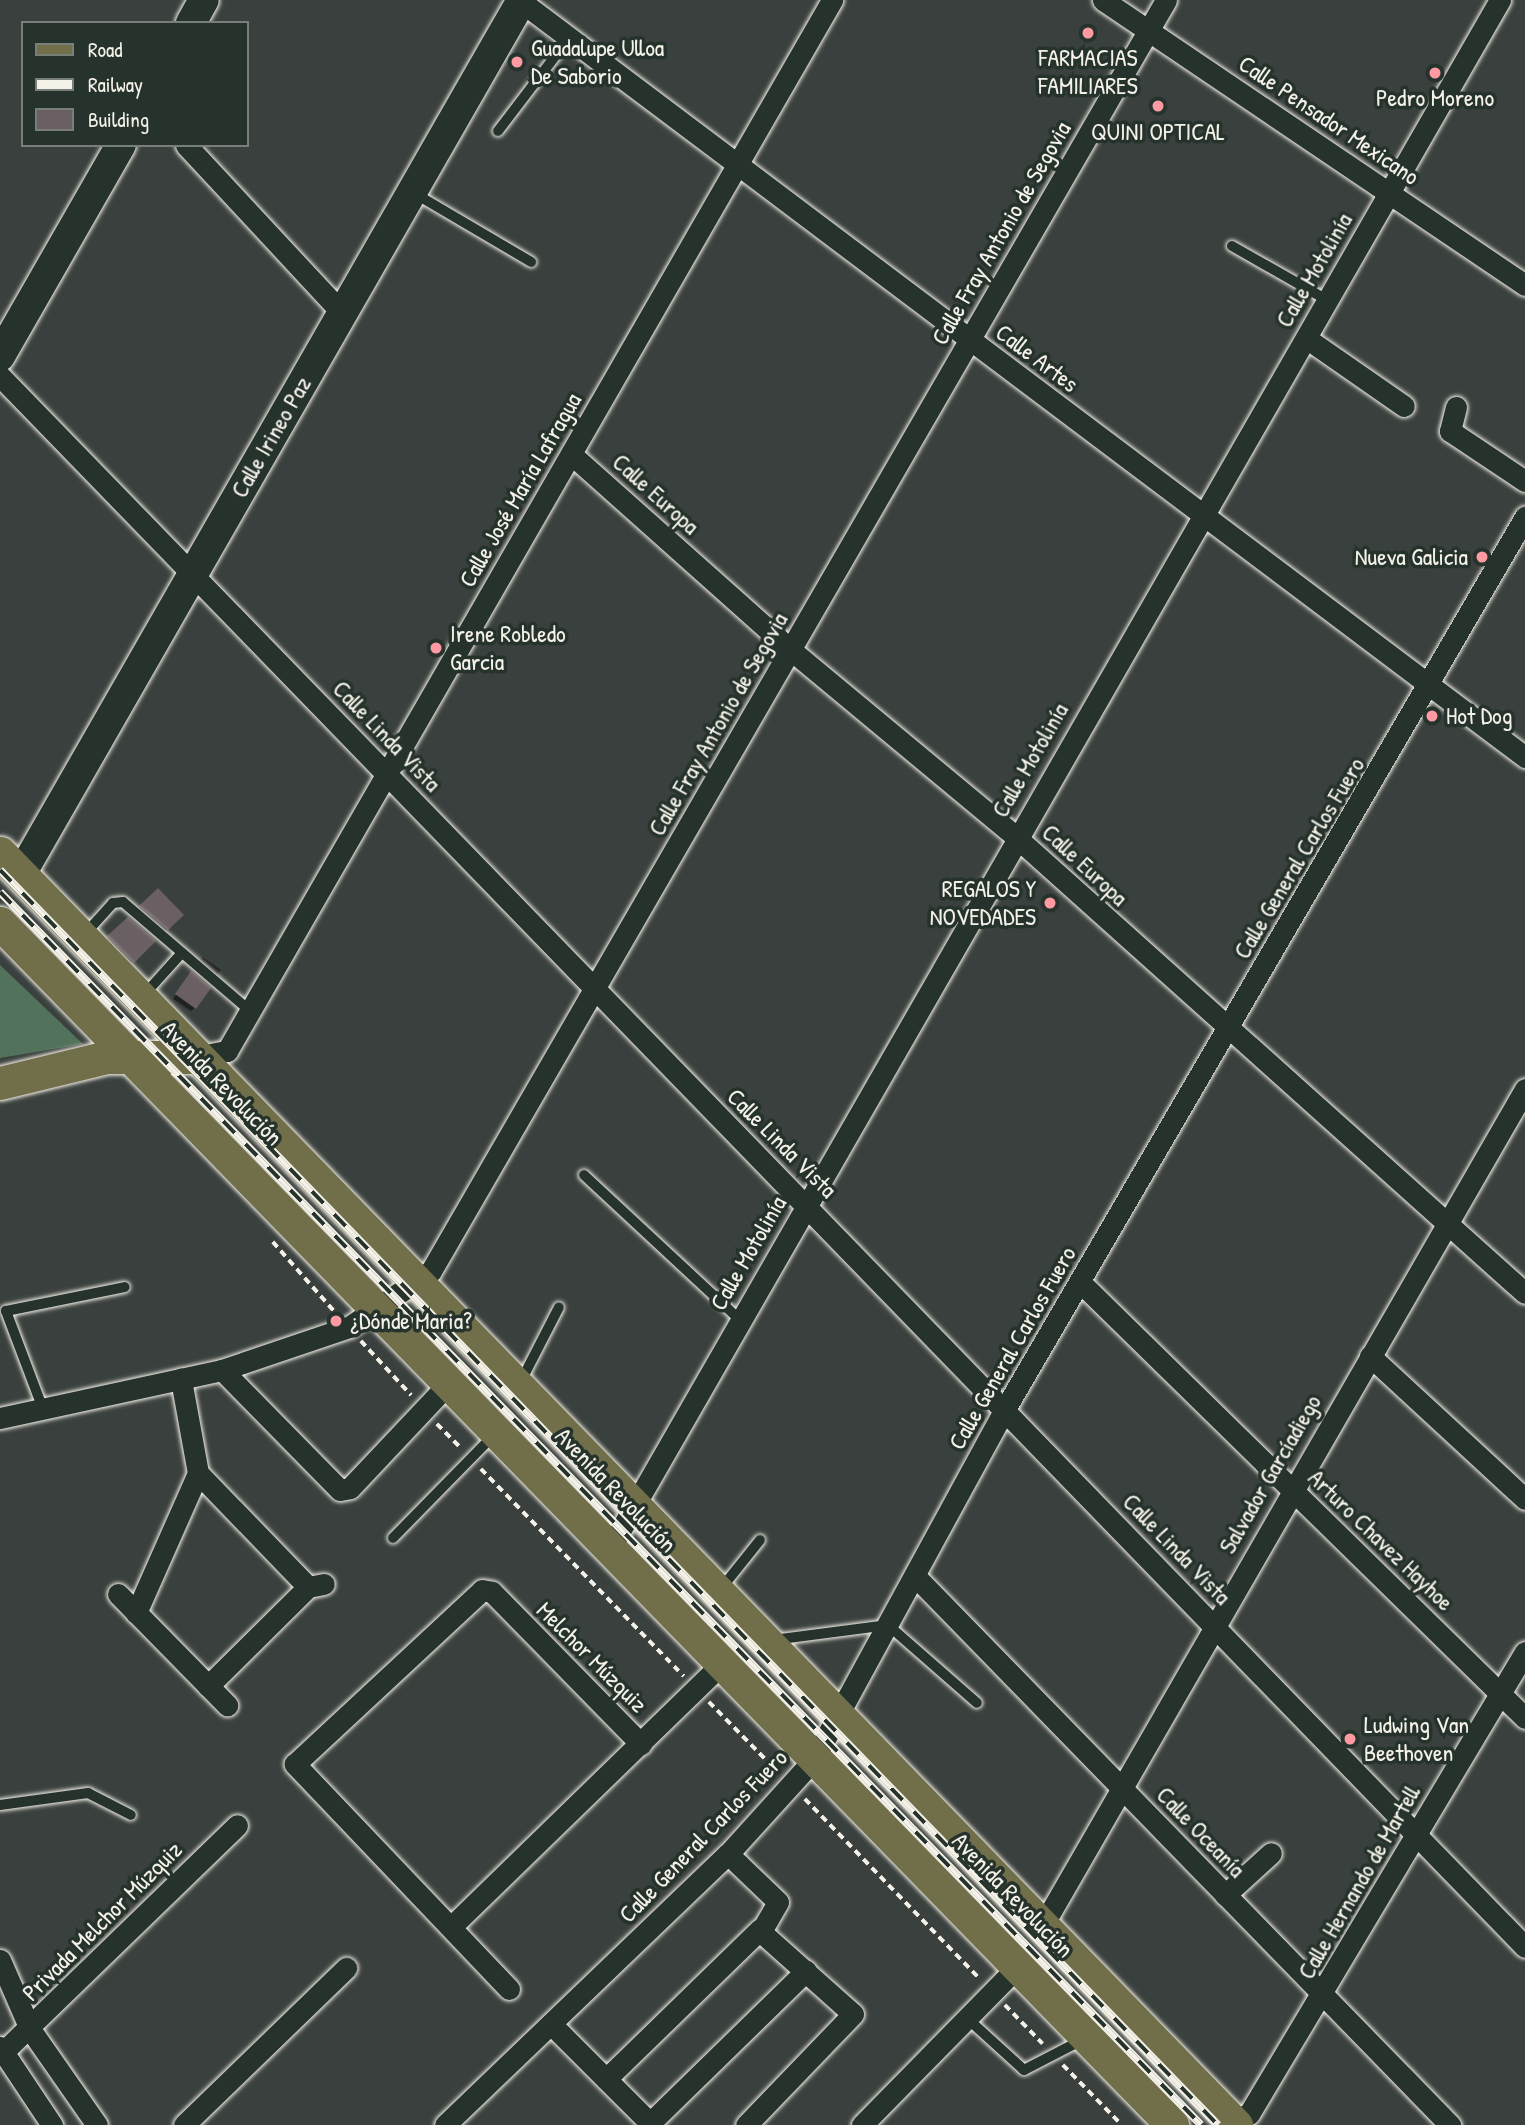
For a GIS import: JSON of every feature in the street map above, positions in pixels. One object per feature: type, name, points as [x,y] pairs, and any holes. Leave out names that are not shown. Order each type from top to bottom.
[{"type":"main road","points":[[0,910],[10,863]]},
{"type":"main road","name":"Avenida Revolución","points":[[10,863],[83,936],[195,1057],[420,1285],[716,1595],[1043,1925],[1231,2123]]},
{"type":"main road","name":"Avenida Revolución","points":[[0,923],[362,1319],[447,1385],[496,1433],[1019,1965],[1172,2125]]},
{"type":"main road","points":[[0,1083],[123,1055],[195,1057]]},
{"type":"street","points":[[192,21],[204,0]]},
{"type":"street","name":"Calle José María Lafragua","points":[[195,1057],[227,1051],[832,0]]},
{"type":"street","name":"Calle Pensador Mexicano","points":[[1103,0],[1525,285]]},
{"type":"street","name":"Calle Fray Antonio de Segovia","points":[[0,1419],[222,1370],[362,1319],[420,1285],[594,990],[1166,0]]},
{"type":"street","name":"Calle Motolinía","points":[[609,1550],[1016,837],[1500,0]]},
{"type":"street","name":"Calle Artes","points":[[521,1],[1525,757]]},
{"type":"street","name":"Calle Irineo Paz","points":[[10,863],[192,575],[521,1]]},
{"type":"street","points":[[0,356],[120,147]]},
{"type":"street","points":[[188,147],[342,313]]},
{"type":"street","points":[[1306,338],[1404,406]]},
{"type":"street","name":"Calle Linda Vista","points":[[0,376],[387,773],[594,990],[1417,1831],[1525,1947]]},
{"type":"street","points":[[1456,407],[1450,431],[1525,481]]},
{"type":"street","name":"Calle Europa","points":[[571,454],[791,650],[1016,837],[1227,1031],[1525,1293]]},
{"type":"street","name":"Calle General Carlos Fuero","points":[[445,2125],[728,1854],[793,1787],[814,1759],[839,1718],[1005,1409],[1431,686],[1525,517]]},
{"type":"street","name":"Salvador Garcíadiego","points":[[1043,1925],[1119,1786],[1525,1089]]},
{"type":"street","name":"Arturo Chavez Hayhoe","points":[[1080,1282],[1525,1718]]},
{"type":"street","points":[[1370,1356],[1525,1499]]},
{"type":"street","points":[[222,1370],[340,1490],[350,1488],[447,1385]]},
{"type":"street","points":[[136,1613],[198,1473],[181,1379]]},
{"type":"street","points":[[198,1473],[316,1585],[208,1686]]},
{"type":"street","name":"Calle Oceanía","points":[[915,1576],[1450,2125]]},
{"type":"street","name":"Melchor Múzquiz","points":[[451,1927],[295,1764],[482,1590],[492,1592],[641,1744],[698,1690],[721,1664]]},
{"type":"street","points":[[118,1594],[227,1705]]},
{"type":"street","name":"Calle Hernando de Martell","points":[[1231,2123],[1249,2114],[1324,1996],[1417,1831],[1525,1652]]},
{"type":"street","points":[[509,1989],[451,1927],[641,1744]]},
{"type":"street","name":"Privada Melchor Múzquiz","points":[[1,2052],[30,2029],[237,1825]]},
{"type":"street","points":[[1226,1895],[1271,1853]]},
{"type":"street","points":[[606,2079],[760,1929],[778,1902],[728,1854]]},
{"type":"street","points":[[746,2125],[853,2014],[760,1929]]},
{"type":"street","points":[[0,1959],[30,2029],[97,2125]]},
{"type":"street","points":[[862,2125],[995,1995],[1019,1965]]},
{"type":"street","points":[[184,2125],[346,1968]]},
{"type":"street","points":[[551,2024],[651,2124],[806,1971]]},
{"type":"street","points":[[1,2052],[52,2125]]},
{"type":"lane","points":[[498,131],[569,38]]},
{"type":"lane","points":[[412,192],[531,262]]},
{"type":"lane","points":[[1232,246],[1327,300]]},
{"type":"lane","points":[[83,936],[120,901],[250,1011]]},
{"type":"lane","points":[[140,999],[181,954]]},
{"type":"lane","points":[[584,1175],[740,1320]]},
{"type":"lane","points":[[43,1409],[3,1312],[125,1287]]},
{"type":"lane","points":[[518,1388],[559,1307]]},
{"type":"lane","points":[[393,1538],[473,1460],[496,1433]]},
{"type":"lane","points":[[716,1595],[760,1540]]},
{"type":"lane","points":[[763,1642],[888,1625],[976,1703]]},
{"type":"lane","points":[[0,1805],[88,1793],[131,1815]]},
{"type":"lane","points":[[970,2020],[1019,2068],[1055,2057],[1086,2037]]},
{"type":"path","points":[[362,1319],[425,1411],[1122,2125]]},
{"type":"green space","points":[[0,965],[83,1044],[0,1058]]},
{"type":"building","points":[[158,888],[184,915],[168,930],[139,906]]},
{"type":"building","points":[[128,917],[156,941],[134,963],[107,936]]},
{"type":"building","points":[[191,971],[211,988],[196,1009],[175,994]]},
{"type":"railway","points":[[0,870],[1218,2125]]},
{"type":"railway","points":[[0,892],[1201,2125]]},
{"type":"place","name":"FARMACIAS FAMILIARES","points":[[1088,33]]},
{"type":"place","name":"Guadalupe Ulloa De Saborio","points":[[517,62]]},
{"type":"place","name":"Pedro Moreno","points":[[1435,73]]},
{"type":"place","name":"QUINI OPTICAL","points":[[1158,106]]},
{"type":"place","name":"Nueva Galicia","points":[[1482,557]]},
{"type":"place","name":"Irene Robledo Garcia","points":[[436,648]]},
{"type":"place","name":"Hot Dog","points":[[1432,716]]},
{"type":"place","name":"REGALOS Y NOVEDADES","points":[[1050,903]]},
{"type":"place","name":"¿Dónde Maria?","points":[[336,1321]]},
{"type":"place","name":"Ludwing Van Beethoven","points":[[1350,1739]]}]
